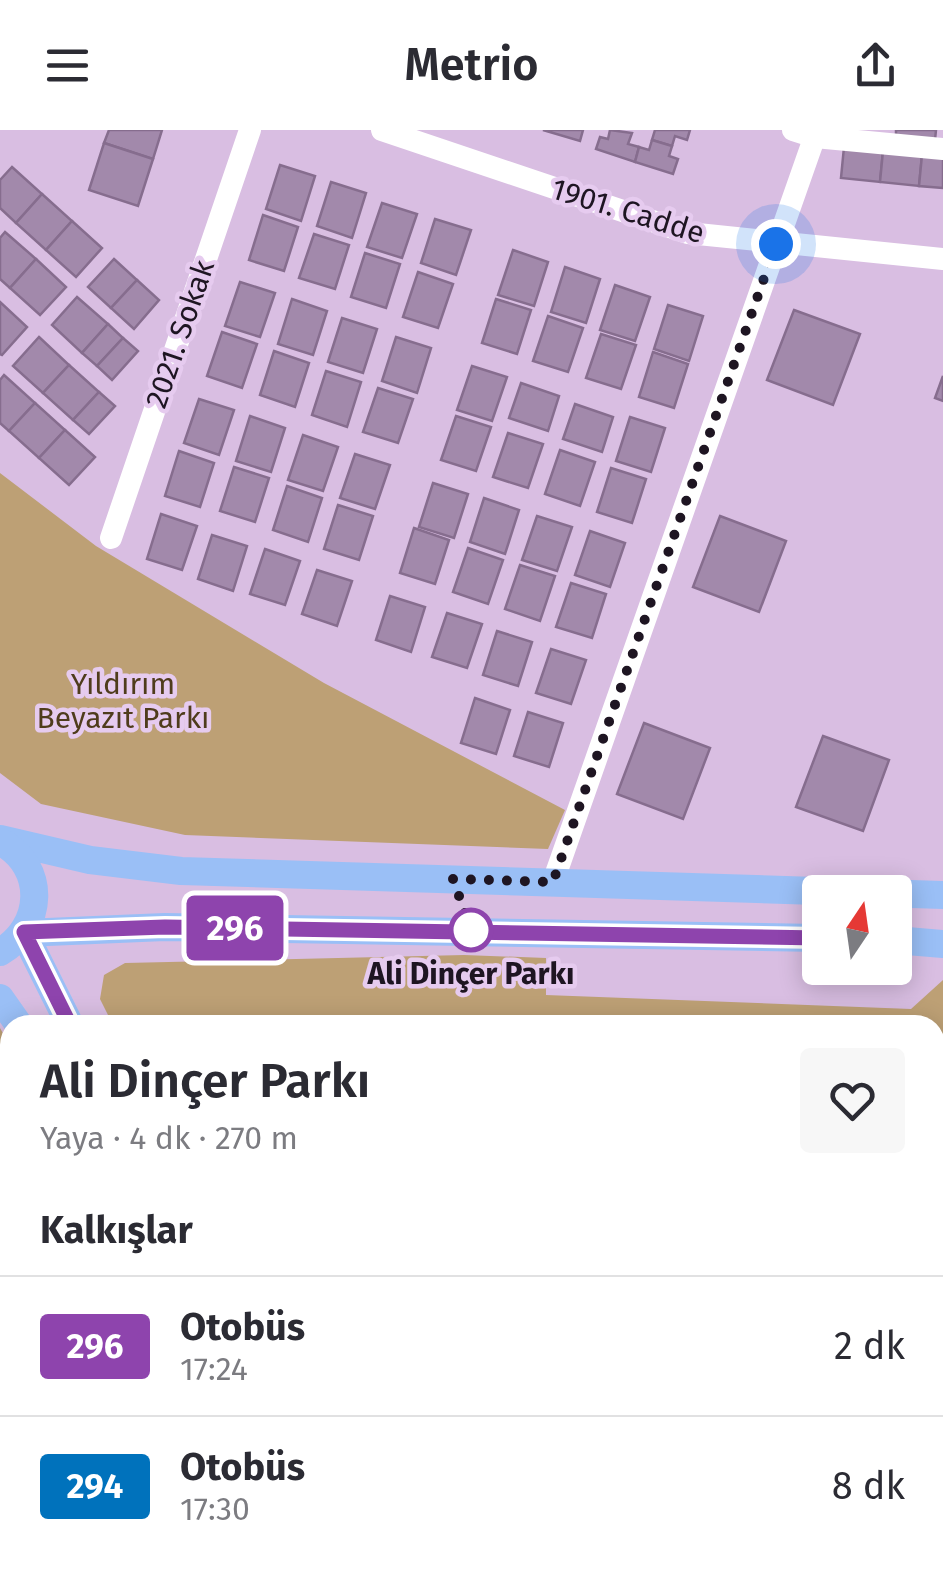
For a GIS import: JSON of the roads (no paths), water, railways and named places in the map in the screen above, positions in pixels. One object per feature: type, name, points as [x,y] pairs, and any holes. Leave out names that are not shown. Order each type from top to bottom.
[{"type":"main road","points":[[0,840],[90,860],[182,871],[943,895]]},
{"type":"main road","points":[[0,840],[18,851],[32,877],[35,896],[24,932],[0,952]]},
{"type":"main road","points":[[24,932],[165,927],[802,938]]},
{"type":"main road","points":[[24,932],[65,1015]]},
{"type":"main road","points":[[912,941],[943,944]]},
{"type":"street","name":"2021. Sokak","points":[[111,538],[250,130]]},
{"type":"street","name":"1901. Cadde","points":[[382,130],[674,230],[943,260]]},
{"type":"street","points":[[553,882],[776,244],[808,132],[943,149]]},
{"type":"place","name":"Ali Dinçer Parkı","points":[[471,930]]},
{"type":"park label","name":"Yıldırım Beyazıt Parkı","points":[[123,701]]}]
